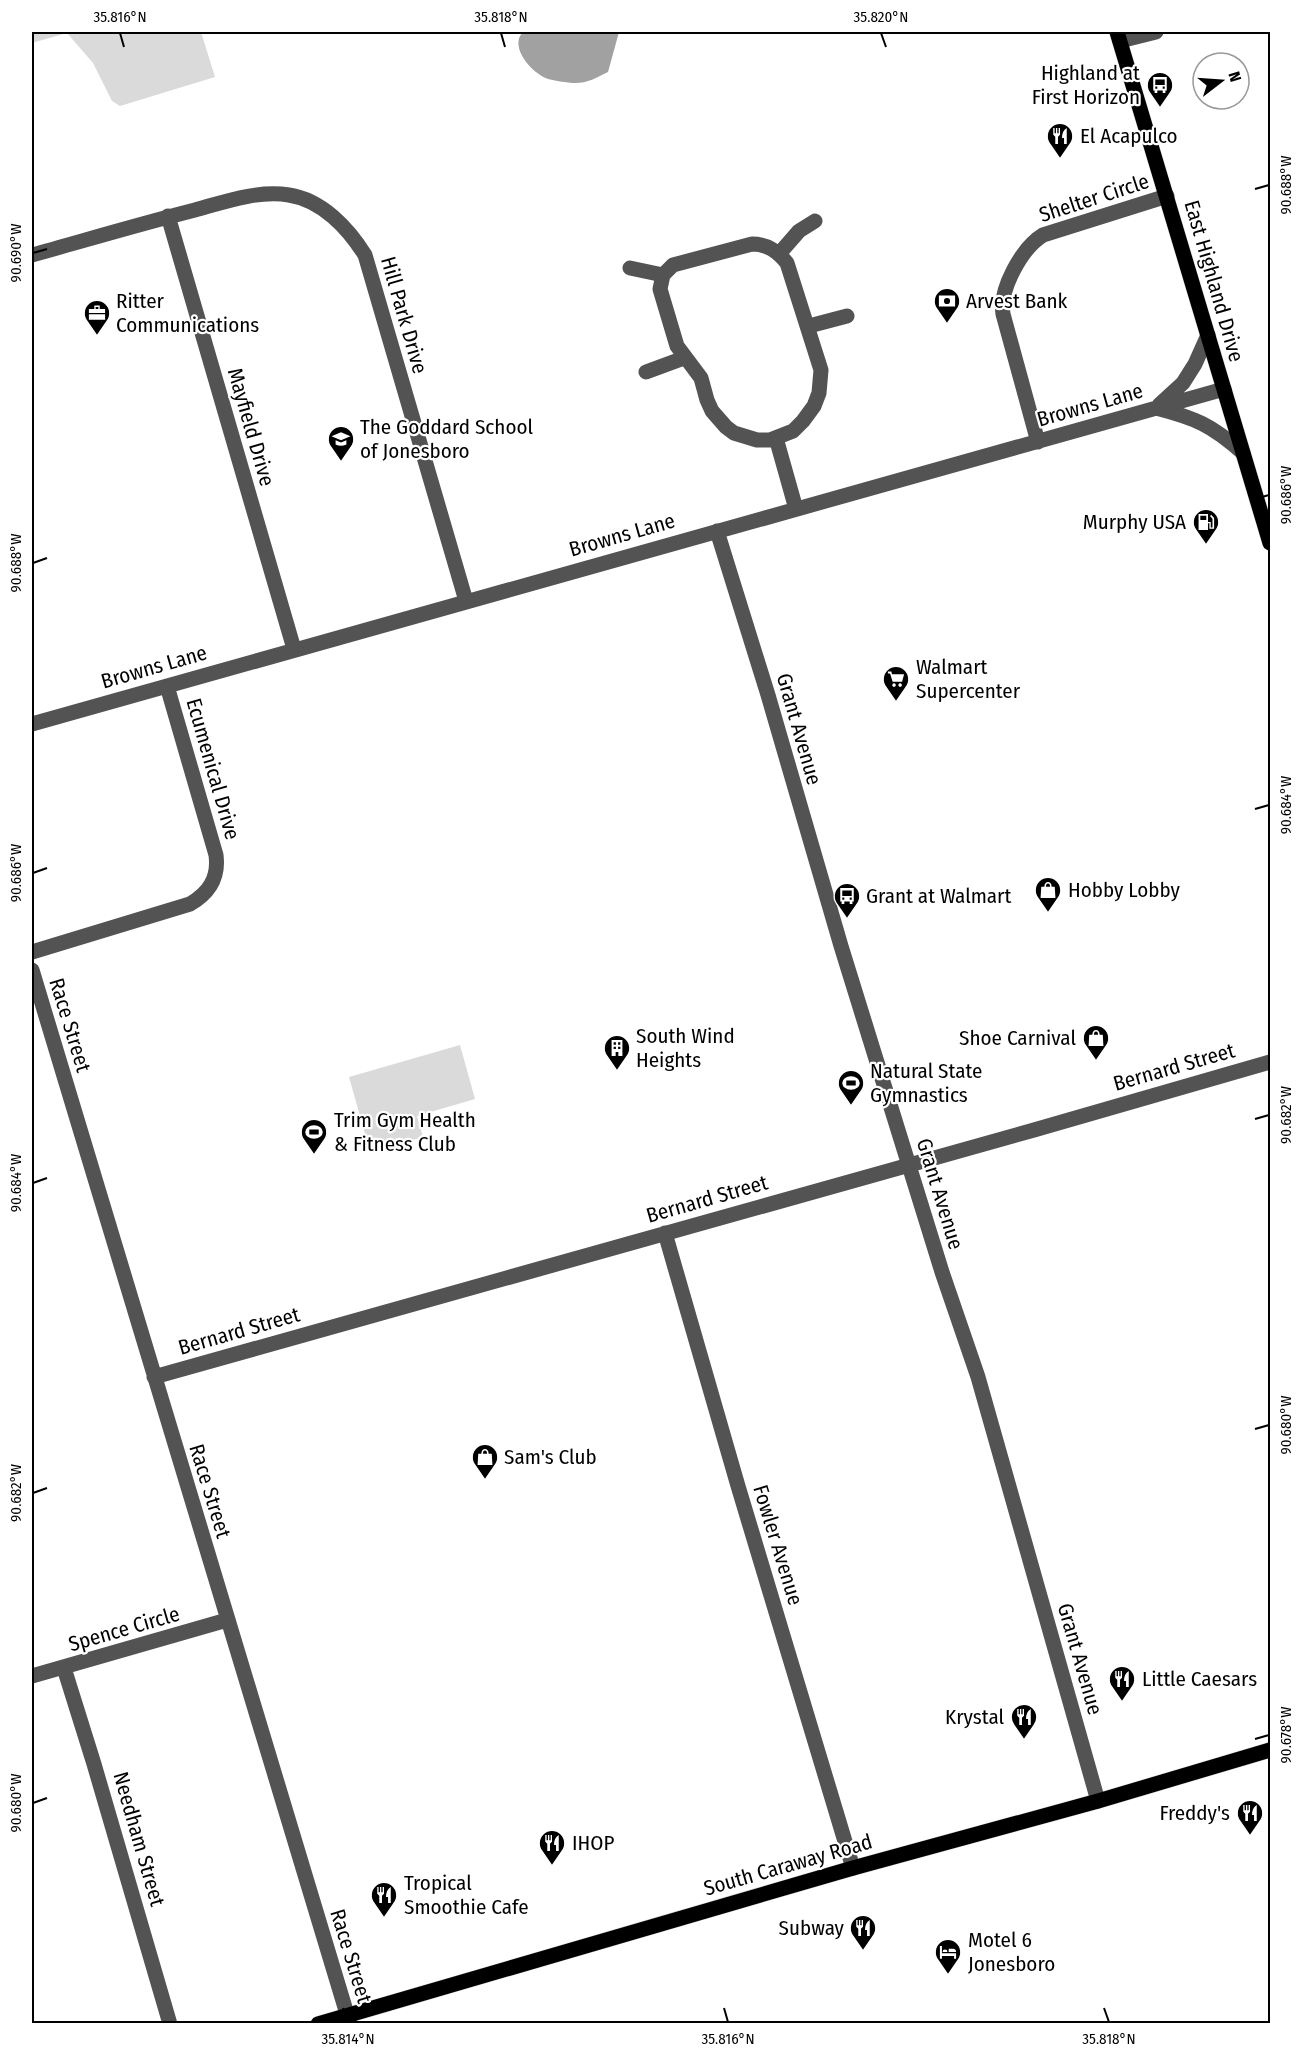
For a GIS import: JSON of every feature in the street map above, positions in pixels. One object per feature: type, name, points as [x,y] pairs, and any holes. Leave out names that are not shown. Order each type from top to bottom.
[{"type":"main road","name":"East Highland Drive","points":[[1119,36],[1270,543]]},
{"type":"main road","name":"South Caraway Road","points":[[318,2024],[349,2019],[853,1868],[1098,1801],[1270,1750]]},
{"type":"street","points":[[1119,36],[1156,32]]},
{"type":"street","name":"Hill Park Drive","points":[[32,255],[168,216],[260,194],[289,195],[316,204],[353,235],[366,255],[466,601]]},
{"type":"street","name":"Shelter Circle","points":[[1038,442],[1003,314],[1002,299],[1007,282],[1028,249],[1043,235],[1167,196]]},
{"type":"street","name":"Mayfield Drive","points":[[168,216],[294,649]]},
{"type":"street","points":[[780,254],[799,231],[815,221]]},
{"type":"street","points":[[752,244],[768,247],[780,254],[791,269],[809,326],[821,370],[819,393],[814,406],[803,422],[785,435],[757,440],[734,433],[712,411],[701,378],[677,346],[660,289],[663,275],[673,265],[752,244]]},
{"type":"street","points":[[630,268],[663,275]]},
{"type":"street","points":[[809,326],[847,316]]},
{"type":"street","points":[[1156,408],[1183,383],[1195,364],[1208,334]]},
{"type":"street","points":[[646,372],[684,358]]},
{"type":"street","name":"Browns Lane","points":[[32,724],[1224,389]]},
{"type":"street","points":[[1156,408],[1189,417],[1209,426],[1243,453]]},
{"type":"street","points":[[776,438],[796,509]]},
{"type":"street","name":"Grant Avenue","points":[[717,531],[908,1164],[978,1377],[1098,1801]]},
{"type":"street","name":"Ecumenical Drive","points":[[32,952],[190,904],[202,897],[214,879],[217,870],[216,855],[167,686]]},
{"type":"street","name":"Race Street","points":[[32,970],[349,2019]]},
{"type":"street","name":"Bernard Street","points":[[154,1377],[1270,1062]]},
{"type":"street","name":"Fowler Avenue","points":[[665,1233],[853,1868]]},
{"type":"street","name":"Spence Circle","points":[[32,1676],[227,1620]]},
{"type":"street","name":"Needham Street","points":[[63,1668],[98,1775],[170,2024]]},
{"type":"shaded area","points":[[32,32],[201,32],[215,77],[120,106],[112,101],[93,63],[67,33],[32,43]]},
{"type":"shaded area","points":[[523,32],[619,32],[608,72],[591,80],[577,83],[548,79],[536,72],[520,52],[519,38]]},
{"type":"shaded area","points":[[460,1045],[475,1099],[417,1116],[423,1137],[370,1152],[349,1077]]},
{"type":"place","name":"Highland at First Horizon","points":[[1160,108]]},
{"type":"place","name":"El Acapulco","points":[[1060,159]]},
{"type":"place","name":"Arvest Bank","points":[[947,324]]},
{"type":"place","name":"Ritter Communications","points":[[97,336]]},
{"type":"place","name":"The Goddard School of Jonesboro","points":[[341,462]]},
{"type":"place","name":"Murphy USA","points":[[1206,545]]},
{"type":"place","name":"Walmart Supercenter","points":[[896,702]]},
{"type":"place","name":"Hobby Lobby","points":[[1048,913]]},
{"type":"place","name":"Grant at Walmart","points":[[847,919]]},
{"type":"place","name":"Shoe Carnival","points":[[1096,1061]]},
{"type":"place","name":"South Wind Heights","points":[[617,1071]]},
{"type":"place","name":"Natural State Gymnastics","points":[[851,1106]]},
{"type":"place","name":"Trim Gym Health & Fitness Club","points":[[314,1155]]},
{"type":"place","name":"Sam's Club","points":[[485,1480]]},
{"type":"place","name":"Little Caesars","points":[[1122,1702]]},
{"type":"place","name":"Krystal","points":[[1024,1740]]},
{"type":"place","name":"Freddy's","points":[[1250,1836]]},
{"type":"place","name":"IHOP","points":[[552,1866]]},
{"type":"place","name":"Tropical Smoothie Cafe","points":[[384,1918]]},
{"type":"place","name":"Subway","points":[[863,1951]]},
{"type":"place","name":"Motel 6 Jonesboro","points":[[948,1975]]}]
